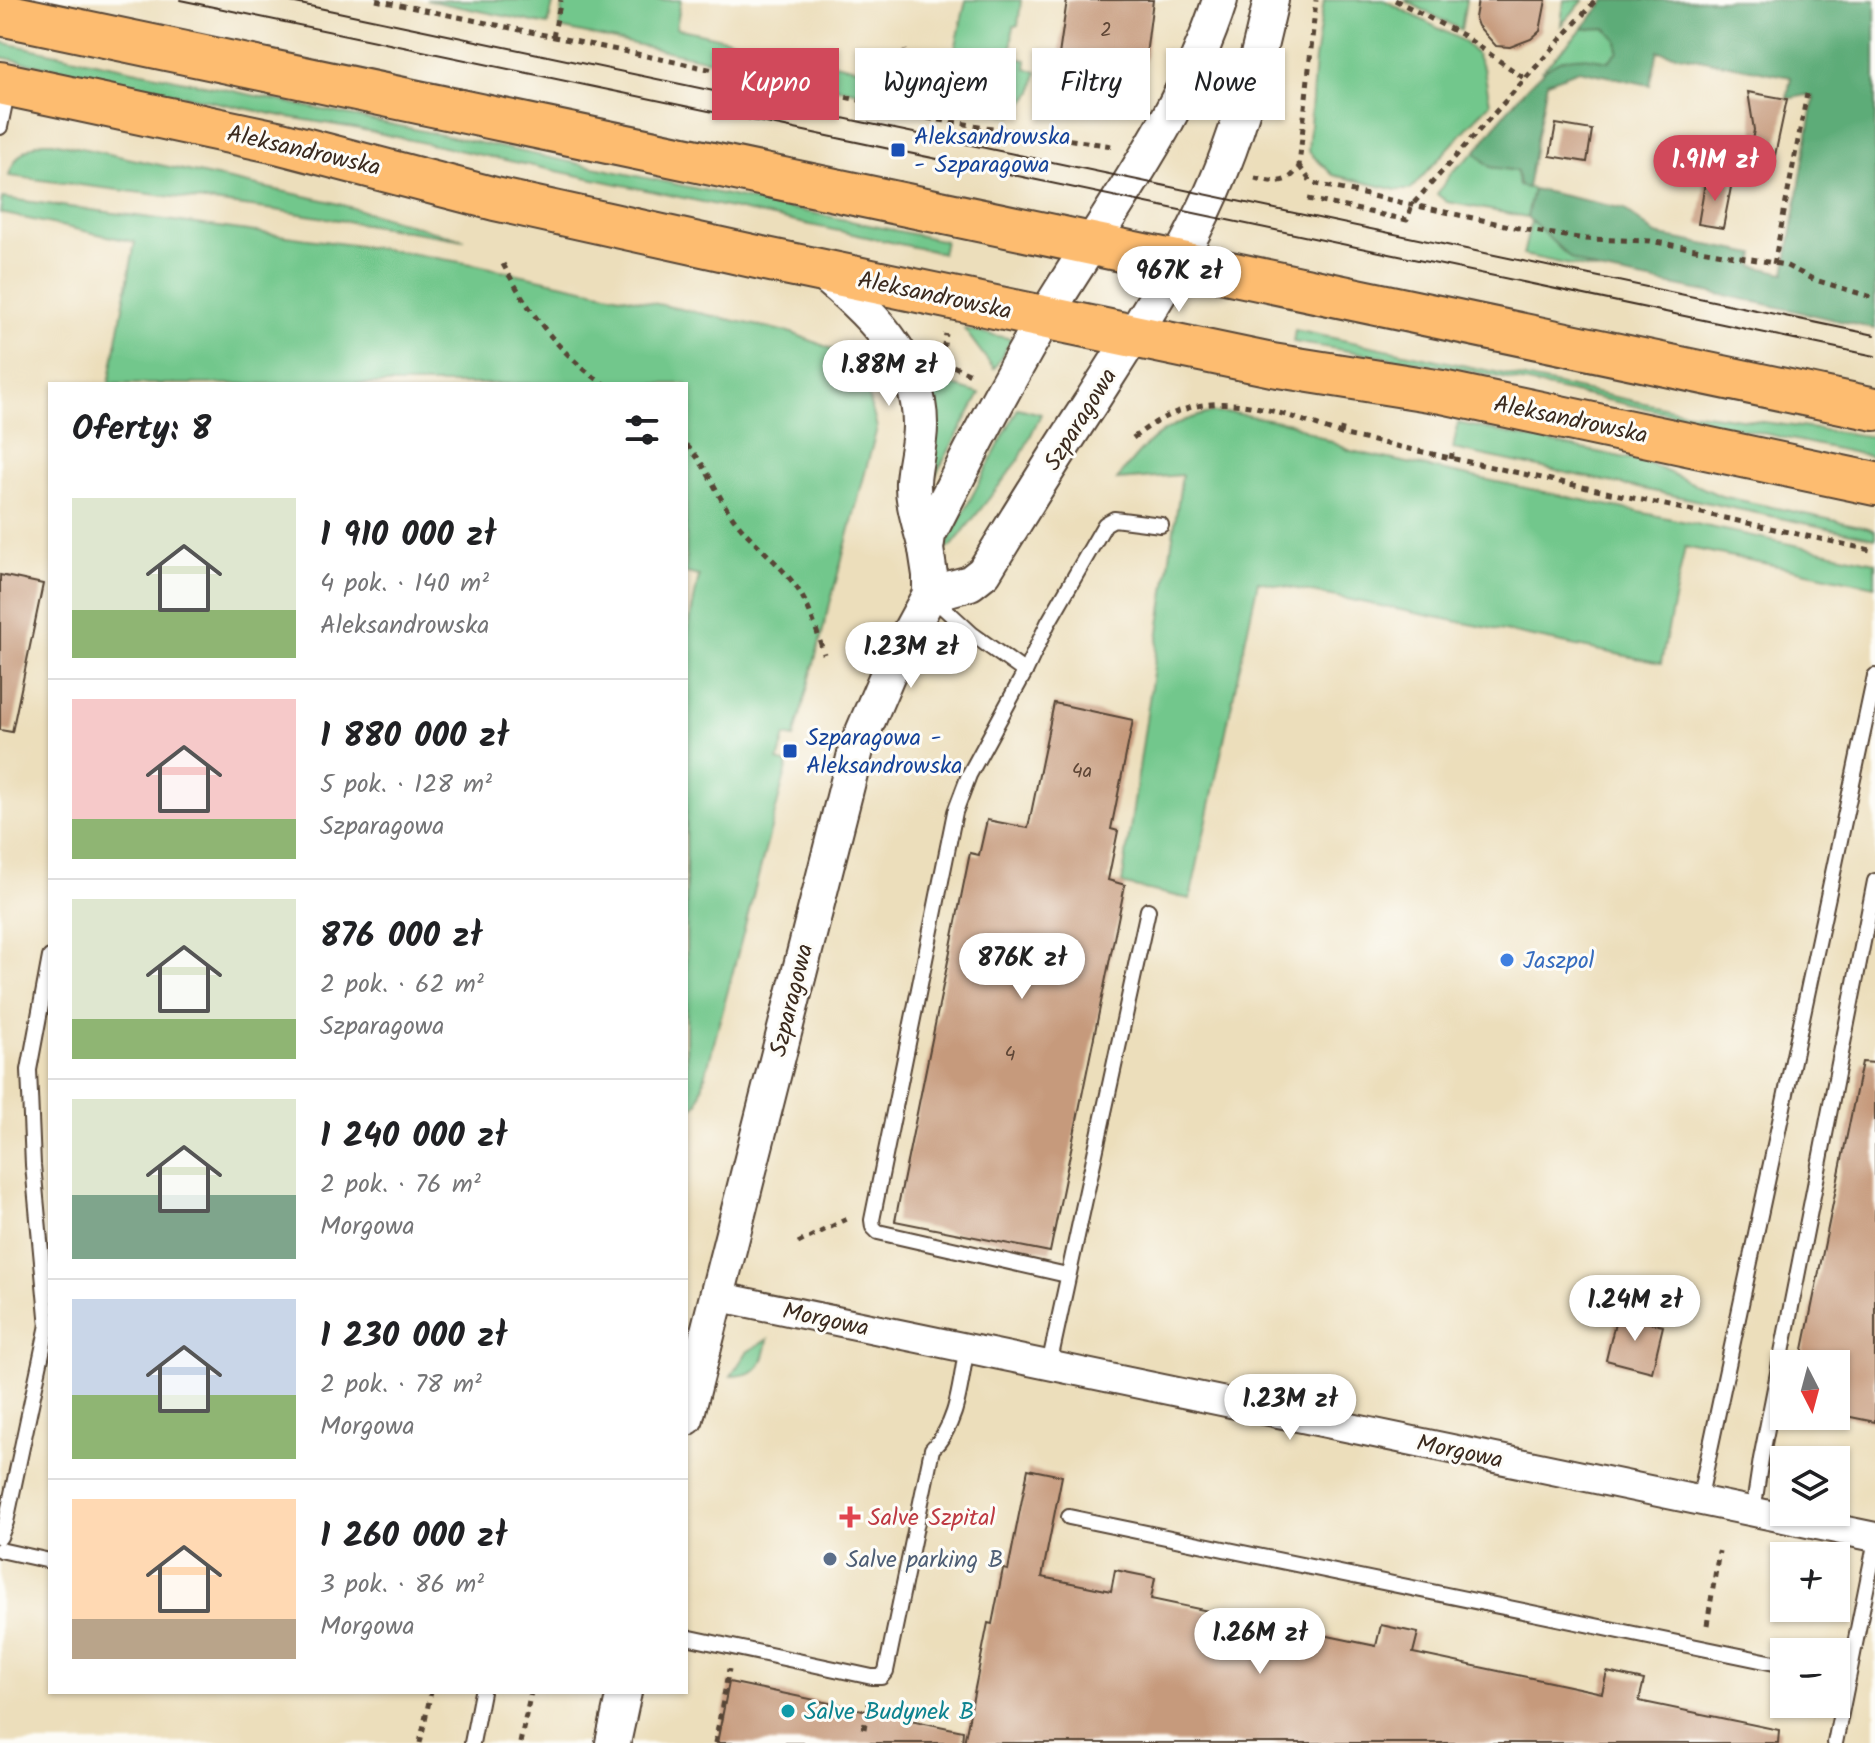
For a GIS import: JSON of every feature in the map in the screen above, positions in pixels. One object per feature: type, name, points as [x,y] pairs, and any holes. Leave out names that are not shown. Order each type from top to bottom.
[{"type":"main road","points":[[0,14],[1875,409]]},
{"type":"main road","name":"Aleksandrowska","points":[[4,84],[316,151],[495,199],[819,270],[1272,365],[1442,392],[1875,484]]},
{"type":"street","points":[[926,549],[928,535],[1004,388],[1174,105],[1220,0]]},
{"type":"street","name":"Szparagowa","points":[[688,1410],[857,746],[887,673],[930,594],[970,583],[984,572],[1133,336],[1176,262],[1211,195],[1236,134],[1250,91],[1271,0]]},
{"type":"street","points":[[819,270],[871,315],[889,337],[907,368],[919,415],[913,489],[926,549],[930,594]]},
{"type":"street","name":"Morgowa","points":[[716,1296],[1875,1537]]},
{"type":"street","points":[[613,1743],[624,1694]]},
{"type":"lane","points":[[0,127],[4,84]]},
{"type":"lane","points":[[1067,1275],[878,1232],[872,1220],[955,812],[969,775],[1048,623],[1105,524],[1114,519],[1161,525]]},
{"type":"lane","points":[[930,594],[972,634],[1025,672]]},
{"type":"lane","points":[[1699,1501],[1875,676]]},
{"type":"lane","points":[[1753,1512],[1875,881]]},
{"type":"lane","points":[[1049,1365],[1148,910]]},
{"type":"lane","points":[[48,968],[29,1070],[33,1165],[48,1312]]},
{"type":"lane","points":[[0,1537],[6,1522],[48,1327]]},
{"type":"lane","points":[[688,1637],[881,1677],[886,1671],[932,1449],[944,1438],[952,1419],[967,1347]]},
{"type":"lane","points":[[1069,1517],[1770,1662]]},
{"type":"lane","points":[[1850,1646],[1875,1545]]},
{"type":"lane","points":[[0,1550],[48,1561]]},
{"type":"lane","points":[[472,1743],[482,1694]]},
{"type":"lane","points":[[1835,1743],[1838,1718]]},
{"type":"path","points":[[376,0],[855,99]]},
{"type":"path","points":[[553,37],[561,0]]},
{"type":"path","points":[[1242,175],[1280,182],[1291,177],[1299,166],[1316,0]]},
{"type":"path","points":[[1395,0],[1464,36],[1524,78]]},
{"type":"path","points":[[1308,199],[1407,220],[1412,205],[1596,0]]},
{"type":"path","points":[[1774,264],[1807,94]]},
{"type":"path","points":[[940,120],[1120,148]]},
{"type":"path","points":[[1299,166],[1312,183],[1528,230],[1585,239],[1650,241],[1785,265],[1815,280],[1875,298]]},
{"type":"path","points":[[503,264],[527,309],[567,356],[601,382]]},
{"type":"path","points":[[941,361],[947,326]]},
{"type":"path","points":[[931,361],[941,361],[976,376]]},
{"type":"path","points":[[1133,438],[1166,416],[1200,403],[1263,406],[1341,434],[1875,551]]},
{"type":"path","points":[[1341,434],[1343,425]]},
{"type":"path","points":[[688,447],[749,537],[798,589],[807,605],[824,654]]},
{"type":"path","points":[[1451,459],[1453,449]]},
{"type":"path","points":[[798,1243],[834,1224]]},
{"type":"path","points":[[1703,1649],[1719,1551]]},
{"type":"path","points":[[715,1743],[728,1672]]},
{"type":"path","points":[[420,1743],[431,1694]]},
{"type":"path","points":[[520,1743],[531,1694]]},
{"type":"green space","points":[[426,0],[554,0],[548,25]]},
{"type":"green space","points":[[564,0],[681,0],[676,28],[766,48],[712,48],[712,61],[559,28]]},
{"type":"green space","points":[[966,0],[1021,0],[1018,26],[1013,26],[1012,48],[955,48]]},
{"type":"green space","points":[[1324,0],[1384,0],[1463,41],[1476,54],[1484,70],[1490,103],[1410,190],[1397,190],[1333,175],[1308,151],[1315,59]]},
{"type":"green space","points":[[1404,0],[1466,0],[1461,30]]},
{"type":"green space","points":[[1564,0],[1584,0],[1561,25]]},
{"type":"green space","points":[[1606,0],[1875,0],[1875,329],[1599,271],[1571,259],[1527,217],[1533,189],[1624,209],[1656,235],[1755,254],[1753,266],[1785,273],[1814,98],[1807,95],[1787,99],[1791,77],[1658,51],[1650,85],[1579,70],[1547,82],[1527,188],[1519,186],[1517,171],[1490,167],[1475,152],[1529,85],[1553,64],[1576,57],[1609,61],[1618,51],[1617,40],[1606,28],[1582,29]]},
{"type":"green space","points":[[1606,28],[1617,40],[1618,51],[1609,61],[1574,59],[1541,71],[1582,29]]},
{"type":"green space","points":[[0,42],[945,241],[942,253],[354,128],[0,57]]},
{"type":"green space","points":[[1016,58],[1027,60],[1026,68],[1032,70],[1032,93],[1016,112]]},
{"type":"green space","points":[[839,64],[855,68],[855,91],[839,88]]},
{"type":"green space","points":[[42,142],[328,201],[465,240],[275,210],[9,176],[21,154]]},
{"type":"green space","points":[[1475,152],[1490,167],[1517,171],[1519,186],[1533,189],[1527,217],[1447,202],[1437,194],[1452,172]]},
{"type":"green space","points":[[2,198],[397,251],[477,265],[792,333],[852,357],[865,382],[877,428],[794,738],[785,736],[778,761],[788,764],[698,1103],[688,1113],[688,630],[699,576],[688,573],[688,382],[109,382],[135,242],[0,213]]},
{"type":"green space","points":[[1531,221],[1571,259],[1599,271],[1523,255]]},
{"type":"green space","points":[[964,329],[1012,339],[994,369]]},
{"type":"green space","points":[[1295,330],[1682,411],[1875,437],[1875,457],[1465,370],[1293,342]]},
{"type":"green space","points":[[928,378],[980,394],[924,496]]},
{"type":"green space","points":[[1018,408],[1041,414],[1019,460],[951,547],[945,548]]},
{"type":"green space","points":[[1210,413],[1233,413],[1290,423],[1351,451],[1875,562],[1875,586],[1685,547],[1661,663],[1258,581],[1190,899],[1125,885],[1122,884],[1182,475],[1117,480],[1156,436],[1180,422]]},
{"type":"green space","points":[[1458,423],[1645,462],[1721,496],[1869,528],[1875,531],[1875,538],[1453,449]]},
{"type":"green space","points":[[768,1339],[759,1367],[731,1376],[747,1352]]},
{"type":"building","points":[[1067,0],[1153,0],[1147,48],[1060,48]]},
{"type":"building","points":[[1478,0],[1546,0],[1540,31],[1531,39],[1510,47],[1496,46],[1478,26],[1475,18]]},
{"type":"building","points":[[1748,92],[1787,99],[1774,160],[1749,155],[1754,130]]},
{"type":"building","points":[[1556,124],[1592,130],[1587,162],[1550,156]]},
{"type":"building","points":[[1706,177],[1732,182],[1723,228],[1698,224]]},
{"type":"building","points":[[0,575],[43,584],[12,732],[0,730]]},
{"type":"building","points":[[1054,703],[1133,720],[1111,829],[1118,831],[1108,880],[1125,885],[1050,1252],[895,1221],[970,853],[979,855],[987,820],[1028,828]]},
{"type":"building","points":[[1862,1062],[1875,1063],[1875,1422],[1850,1417],[1850,1350],[1803,1350]]},
{"type":"building","points":[[1617,1315],[1663,1326],[1652,1372],[1606,1360]]},
{"type":"building","points":[[1028,1469],[1062,1476],[1042,1577],[1111,1591],[1115,1570],[1155,1578],[1151,1599],[1376,1646],[1381,1625],[1418,1633],[1413,1653],[1602,1693],[1607,1672],[1644,1680],[1639,1701],[1779,1730],[1778,1743],[964,1743],[988,1623],[992,1624],[1003,1569],[1008,1570]]},
{"type":"building","name":"Salve Budynek B","points":[[729,1682],[963,1731],[962,1743],[717,1743]]},
{"type":"tram line","points":[[180,0],[1875,356]]},
{"type":"tram line","points":[[281,0],[1875,335]]},
{"type":"place","name":"Aleksandrowska - Szparagowa","points":[[898,150]]},
{"type":"place","name":"Szparagowa - Aleksandrowska","points":[[790,751]]},
{"type":"place","name":"Jaszpol","points":[[1507,960]]},
{"type":"place","name":"Salve Szpital","points":[[850,1517]]},
{"type":"place","name":"Salve parking B","points":[[830,1559]]},
{"type":"place","name":"Salve Budynek B","points":[[788,1711]]}]
